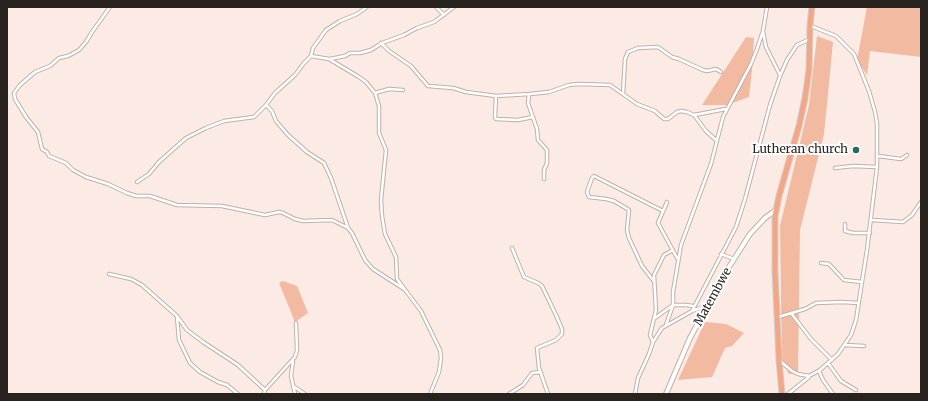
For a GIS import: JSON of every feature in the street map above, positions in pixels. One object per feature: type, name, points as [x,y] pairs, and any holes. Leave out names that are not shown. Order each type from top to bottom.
[{"type":"highway","points":[[782,394],[775,271],[776,210],[799,126],[805,98],[809,70],[812,7]]},
{"type":"main road","name":"Matembwe","points":[[666,394],[690,338],[734,259],[755,228],[776,210]]},
{"type":"street","points":[[110,7],[79,50],[68,56],[58,58],[50,66],[35,72],[20,85],[14,93],[15,99],[26,117],[38,132],[42,149],[47,152],[49,156],[66,163],[73,170],[86,177],[108,184],[136,196],[150,196],[177,205],[222,206],[265,215],[283,212],[295,219],[303,221],[332,220],[348,228]]},
{"type":"street","points":[[137,182],[149,174],[159,162],[186,138],[219,122],[254,117],[275,93],[295,75],[311,56],[313,48],[326,30],[340,21],[357,14],[367,7]]},
{"type":"street","points":[[436,7],[444,15]]},
{"type":"street","points":[[311,56],[329,59],[345,56],[350,53],[368,51],[381,43],[404,35],[418,27],[434,22],[454,7]]},
{"type":"street","points":[[635,394],[638,378],[653,342],[657,334],[666,324],[672,311],[673,292],[678,260],[686,231],[711,164],[726,109],[751,64],[763,31],[767,7]]},
{"type":"street","points":[[788,394],[832,360],[851,335],[856,320],[872,220],[878,156],[875,112],[869,91],[854,54],[836,36],[810,26]]},
{"type":"street","points":[[763,31],[766,47],[780,76]]},
{"type":"street","points":[[692,311],[693,306],[736,227],[770,105],[780,76],[787,60],[797,45],[810,38]]},
{"type":"street","points":[[381,43],[389,51],[411,66],[426,85],[453,88],[466,92],[496,96],[549,92],[569,86],[592,83],[610,85],[637,104],[655,111],[664,119],[668,119],[677,112],[682,111],[694,115],[706,132],[717,141]]},
{"type":"street","points":[[623,94],[625,59],[628,52],[638,48],[658,47],[672,57],[680,59],[699,69],[707,71],[716,69],[721,72]]},
{"type":"street","points":[[329,59],[366,82],[375,93],[379,106],[379,132],[386,150],[381,200],[385,234],[396,257],[398,279],[421,312],[440,350],[441,358],[439,372],[430,394]]},
{"type":"street","points":[[375,93],[389,89],[403,90]]},
{"type":"street","points":[[528,94],[528,103],[537,129],[539,142],[544,145],[547,150],[547,163],[544,170],[544,179]]},
{"type":"street","points":[[496,96],[496,119],[518,120],[533,117]]},
{"type":"street","points":[[266,105],[272,111],[276,121],[288,135],[306,152],[324,163],[331,178],[348,228],[365,260],[380,274],[408,292]]},
{"type":"street","points":[[694,115],[726,109]]},
{"type":"street","points":[[878,156],[901,159],[907,155]]},
{"type":"street","points":[[835,168],[853,166],[877,167]]},
{"type":"street","points":[[653,280],[642,266],[629,238],[627,230],[629,210],[606,198],[589,197],[587,192],[594,176],[663,211]]},
{"type":"street","points":[[667,202],[659,221],[659,226],[678,260]]},
{"type":"street","points":[[872,220],[903,222],[912,215],[921,202]]},
{"type":"street","points":[[845,224],[845,231],[853,233],[870,233]]},
{"type":"street","points":[[512,248],[524,276],[542,286],[562,329],[562,334],[556,340],[538,348],[538,364],[548,394]]},
{"type":"street","points":[[653,342],[650,335],[655,319],[656,301],[653,280],[656,270],[664,255],[673,250]]},
{"type":"street","points":[[721,254],[734,259]]},
{"type":"street","points":[[821,264],[829,264],[844,280],[862,282]]},
{"type":"street","points":[[109,274],[138,282],[177,316],[187,330],[238,365],[265,390]]},
{"type":"street","points":[[777,317],[806,309],[816,303],[859,302]]},
{"type":"street","points":[[655,319],[673,305],[693,306]]},
{"type":"street","points":[[666,324],[708,305]]},
{"type":"street","points":[[791,313],[810,339],[832,360]]},
{"type":"street","points":[[177,316],[178,340],[190,362],[196,369],[218,382],[227,385],[238,394]]},
{"type":"street","points":[[295,394],[291,371],[296,350],[296,323]]},
{"type":"street","points":[[844,344],[864,346]]},
{"type":"street","points":[[264,394],[265,390],[295,357]]},
{"type":"street","points":[[779,360],[792,371],[798,374],[810,376]]},
{"type":"street","points":[[828,363],[841,381],[856,390]]},
{"type":"street","points":[[819,371],[823,380],[833,394]]},
{"type":"street","points":[[509,394],[523,385],[532,373],[541,372]]},
{"type":"street","points":[[293,385],[305,394]]},
{"type":"shaded area","points":[[867,7],[921,7],[921,57],[870,51],[867,75],[857,60]]},
{"type":"shaded area","points":[[817,36],[833,42],[824,134],[800,230],[798,373],[789,374],[782,362],[780,226],[809,105]]},
{"type":"shaded area","points":[[746,37],[754,38],[749,97],[727,105],[702,105]]},
{"type":"shaded area","points":[[283,281],[297,286],[308,313],[295,322],[279,283]]},
{"type":"shaded area","points":[[705,322],[726,324],[744,333],[732,346],[725,348],[712,377],[678,380]]},
{"type":"place","name":"Lutheran church","points":[[856,150]]}]
